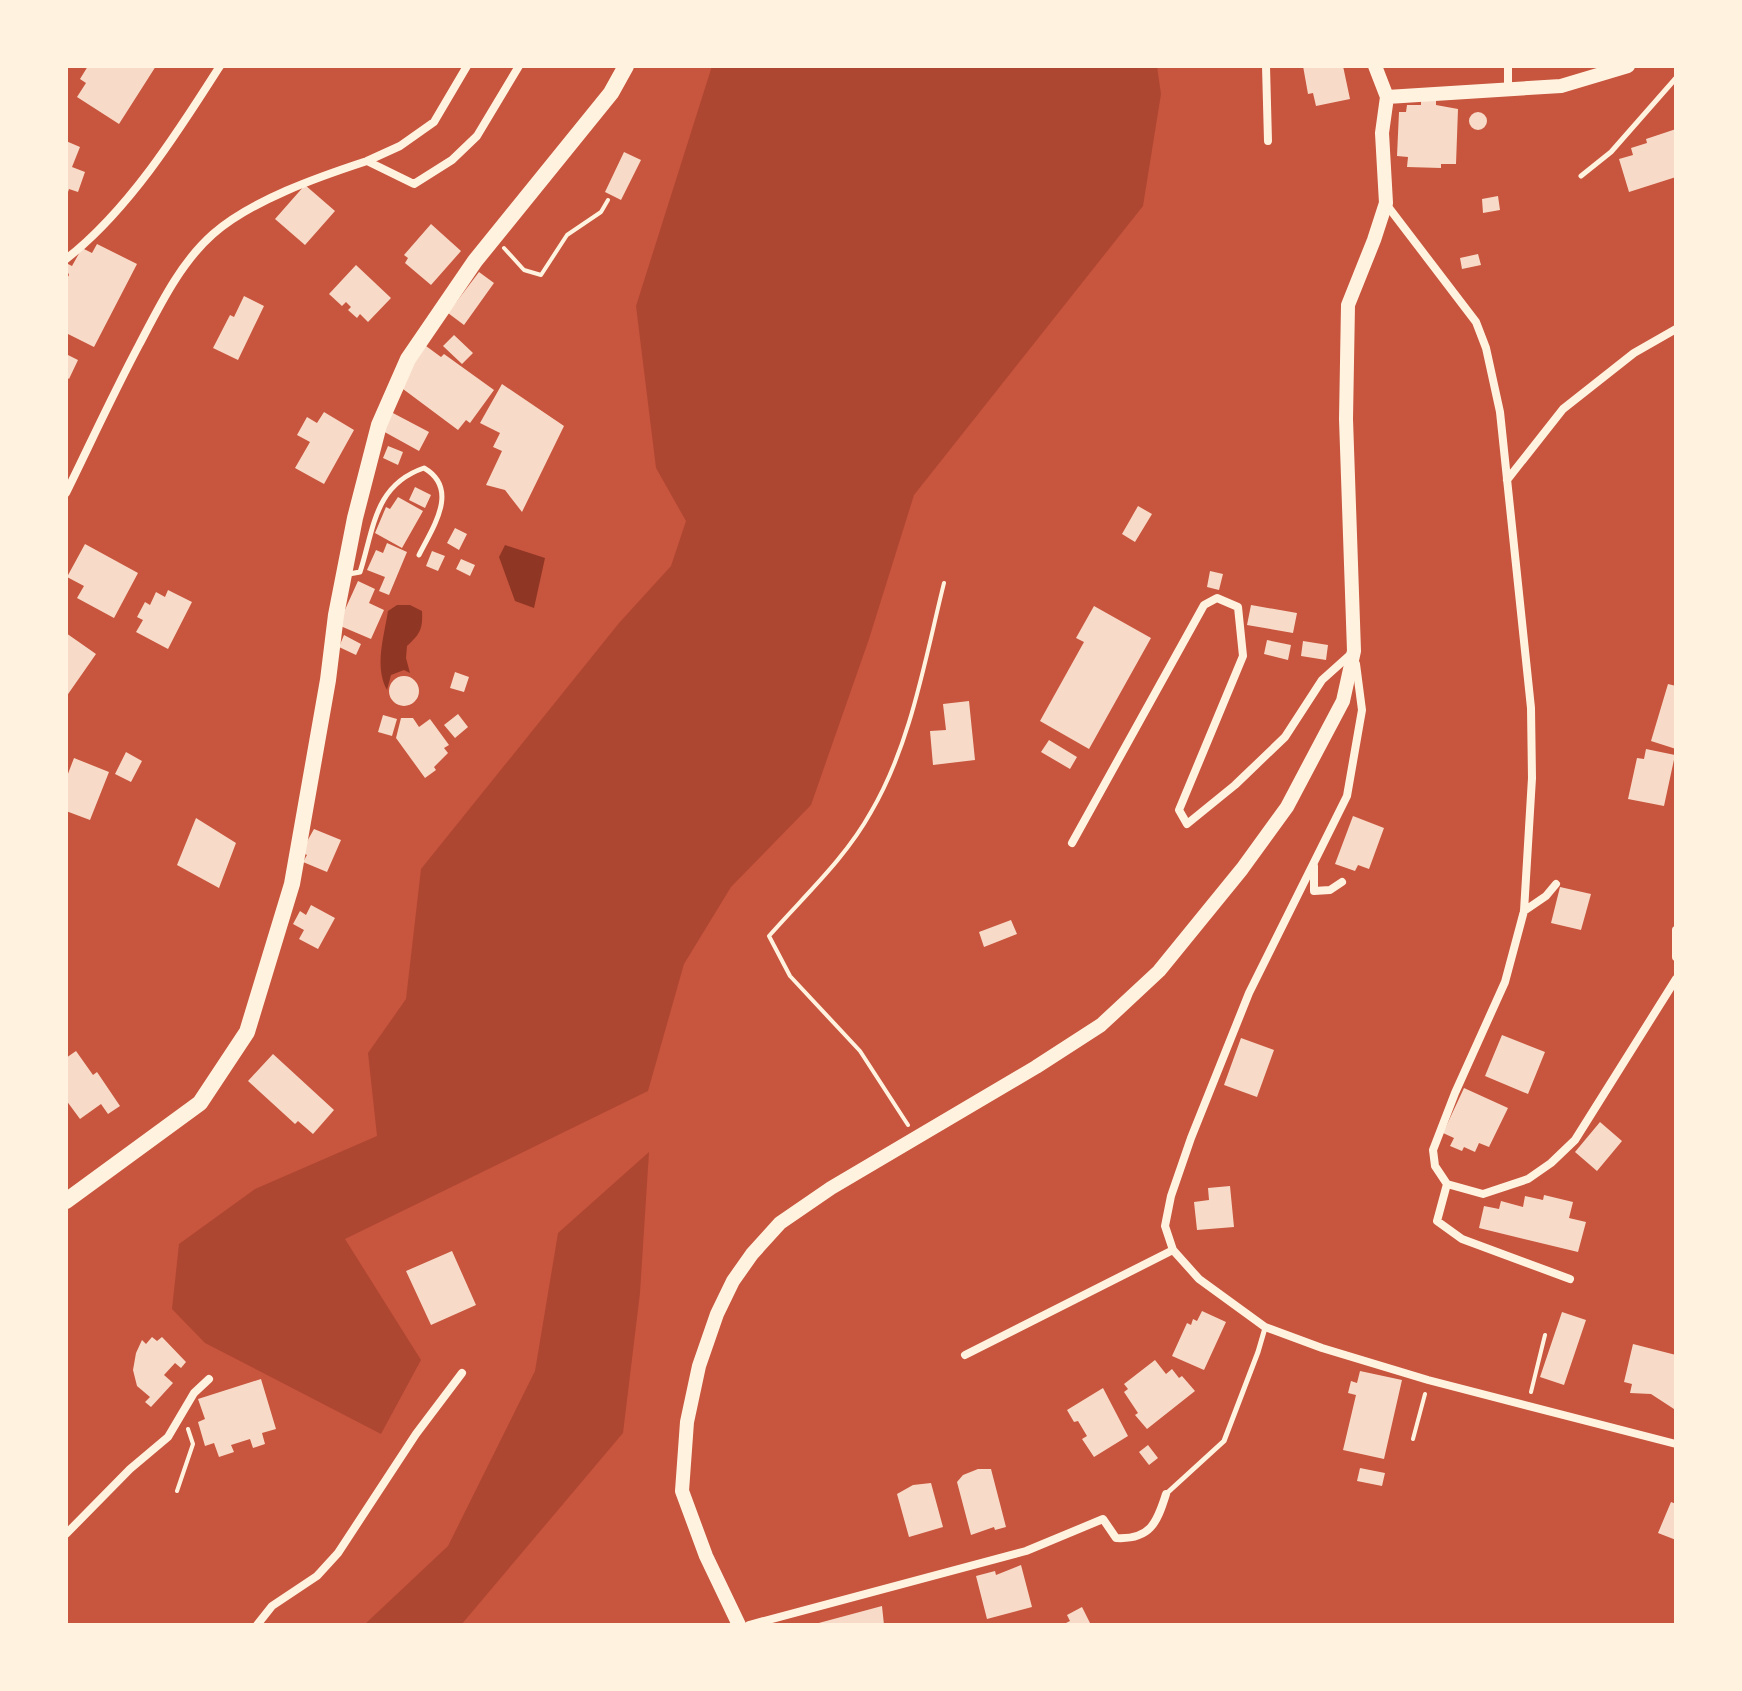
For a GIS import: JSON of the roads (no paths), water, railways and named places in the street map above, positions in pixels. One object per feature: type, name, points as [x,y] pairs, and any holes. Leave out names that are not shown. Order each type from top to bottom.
[{"type":"main road","points":[[66,1201],[200,1103],[247,1032],[292,884],[355,518],[375,441],[393,392],[408,359],[495,237],[611,93],[626,66]]},
{"type":"street","points":[[66,259],[93,239],[166,148],[220,66]]},
{"type":"street","points":[[66,493],[155,314],[203,244],[216,231],[297,186],[400,146],[434,122],[467,66]]},
{"type":"street","points":[[367,161],[414,184],[452,160],[477,136],[519,66]]},
{"type":"street","points":[[1266,66],[1268,141]]},
{"type":"street","points":[[1375,66],[1387,97],[1382,133],[1386,203],[1348,305],[1346,419],[1354,651],[1362,710],[1358,743],[1347,796],[1249,993],[1191,1138],[1171,1196],[1165,1226],[1173,1250],[1199,1279],[1265,1327],[1428,1380],[1676,1444]]},
{"type":"street","points":[[1508,66],[1508,90]]},
{"type":"street","points":[[1387,97],[1561,86],[1628,66]]},
{"type":"street","points":[[1386,203],[1476,322],[1486,348],[1500,412],[1531,708],[1532,778],[1524,911],[1505,982],[1433,1150],[1435,1166],[1447,1184],[1483,1194],[1528,1179],[1551,1163],[1581,1130],[1676,979]]},
{"type":"street","points":[[1507,480],[1563,409],[1634,353],[1676,329]]},
{"type":"street","points":[[1072,843],[1204,605],[1217,598],[1238,607],[1243,656],[1179,810],[1187,824],[1235,785],[1285,737],[1322,680],[1354,651]]},
{"type":"street","points":[[739,1625],[706,1556],[682,1491],[687,1422],[699,1366],[717,1314],[733,1281],[780,1223],[1101,1025],[1159,971],[1242,869],[1287,807],[1343,701],[1354,651]]},
{"type":"street","points":[[1315,861],[1314,891],[1330,890],[1342,882]]},
{"type":"street","points":[[1524,911],[1546,896],[1556,884]]},
{"type":"street","points":[[1676,930],[1676,957]]},
{"type":"street","points":[[1447,1184],[1437,1221],[1462,1239],[1570,1279]]},
{"type":"street","points":[[965,1355],[1173,1250]]},
{"type":"street","points":[[257,1625],[272,1606],[317,1576],[338,1553],[416,1434],[462,1373]]},
{"type":"street","points":[[66,1534],[130,1469],[168,1437],[194,1393],[209,1379]]},
{"type":"street","points":[[749,1625],[1026,1551],[1103,1519],[1116,1538],[1133,1539],[1158,1522],[1166,1494]]},
{"type":"lane","points":[[1581,176],[1611,152],[1676,78]]},
{"type":"lane","points":[[346,574],[360,572],[372,536],[375,513],[392,487],[410,472],[424,468],[437,475],[442,487],[441,510],[419,555]]},
{"type":"lane","points":[[1166,1494],[1224,1441],[1265,1327]]}]
